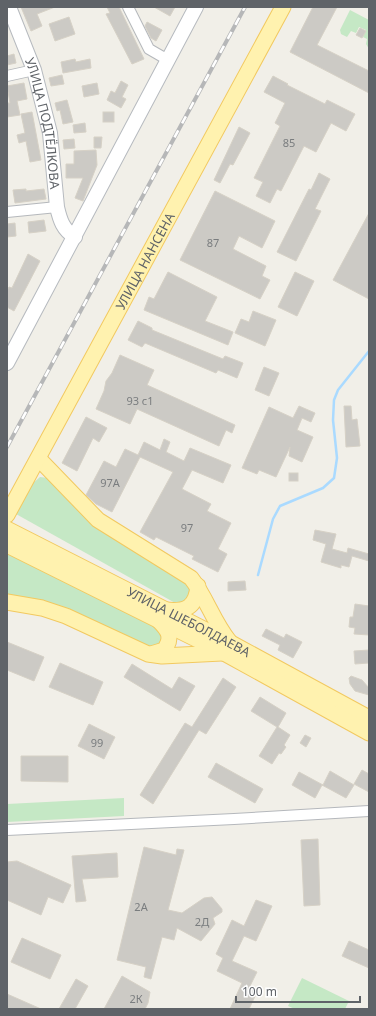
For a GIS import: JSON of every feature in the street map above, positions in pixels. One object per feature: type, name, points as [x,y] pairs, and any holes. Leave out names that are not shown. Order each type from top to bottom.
[{"type":"main road","name":"УЛИЦА ПОДТЁЛКОВА","points":[[9,7],[34,70],[50,133],[57,207],[63,227],[75,237]]},
{"type":"main road","points":[[7,363],[11,349],[75,237],[196,7]]},
{"type":"main road","name":"УЛИЦА НАНСЕНА","points":[[7,515],[39,459],[283,7]]},
{"type":"main road","points":[[7,602],[42,608],[66,616],[148,654],[162,656],[228,648],[198,586],[191,578],[98,520],[39,459]]},
{"type":"main road","name":"УЛИЦА ШЕБОЛДАЕВА","points":[[7,529],[162,615]]},
{"type":"main road","name":"УЛИЦА ШЕБОЛДАЕВА","points":[[7,545],[162,615],[369,718]]},
{"type":"main road","points":[[148,654],[158,653],[164,650],[168,644],[169,633],[162,615],[187,608],[194,602],[198,586]]},
{"type":"main road","name":"УЛИЦА ШЕБОЛДАЕВА","points":[[228,648],[369,733]]},
{"type":"street","points":[[128,7],[149,48],[168,60]]},
{"type":"street","points":[[7,76],[34,70]]},
{"type":"street","points":[[7,212],[57,207]]},
{"type":"street","points":[[7,830],[234,820],[369,811]]},
{"type":"green space","points":[[350,10],[369,20],[369,49],[366,44],[367,39],[363,37],[366,30],[359,27],[356,33],[351,31],[347,37],[341,34],[340,30]]},
{"type":"green space","points":[[40,477],[48,478],[186,581],[192,589],[188,602],[177,604],[16,514],[31,485]]},
{"type":"green space","points":[[7,546],[162,629],[164,645],[150,647],[46,601],[7,594]]},
{"type":"green space","points":[[124,798],[124,816],[7,822],[7,804]]},
{"type":"green space","points":[[302,978],[349,1001],[345,1009],[295,1009],[288,1006]]},
{"type":"building","points":[[21,7],[55,7],[37,14],[42,26],[31,31]]},
{"type":"building","points":[[107,7],[119,7],[144,59],[132,64],[106,14],[110,13]]},
{"type":"building","points":[[154,7],[175,7],[170,16]]},
{"type":"building","points":[[313,7],[337,7],[317,45],[369,71],[369,93],[290,52]]},
{"type":"building","points":[[69,17],[75,34],[55,41],[49,24]]},
{"type":"building","points":[[147,22],[162,30],[156,41],[151,38],[145,26]]},
{"type":"building","points":[[360,28],[366,31],[362,38],[356,35]]},
{"type":"building","points":[[14,54],[16,63],[7,65],[7,56]]},
{"type":"building","points":[[75,59],[76,62],[90,59],[91,68],[63,73],[61,62]]},
{"type":"building","points":[[62,75],[64,84],[51,86],[49,78]]},
{"type":"building","points":[[273,76],[288,84],[287,85],[325,104],[327,100],[355,114],[346,131],[331,123],[316,152],[304,146],[281,191],[277,189],[270,203],[256,196],[263,182],[254,178],[280,126],[275,123],[285,103],[264,92]]},
{"type":"building","points":[[121,81],[128,85],[122,97],[126,99],[121,108],[107,100],[111,91],[115,93]]},
{"type":"building","points":[[24,83],[27,99],[17,101],[20,115],[7,117],[7,103],[10,103],[7,86]]},
{"type":"building","points":[[97,83],[99,94],[84,97],[82,86]]},
{"type":"building","points":[[67,100],[73,122],[63,124],[60,110],[57,111],[55,103]]},
{"type":"building","points":[[32,112],[41,160],[30,162],[26,141],[19,143],[17,135],[25,133],[21,114]]},
{"type":"building","points":[[103,112],[114,112],[114,122],[103,122]]},
{"type":"building","points":[[85,123],[86,132],[74,133],[73,125]]},
{"type":"building","points":[[239,127],[250,133],[233,165],[230,164],[220,183],[214,180]]},
{"type":"building","points":[[94,137],[102,137],[101,148],[94,148]]},
{"type":"building","points":[[74,139],[75,148],[64,149],[63,140]]},
{"type":"building","points":[[96,150],[97,165],[83,201],[75,198],[83,178],[66,178],[66,164],[74,164],[74,151]]},
{"type":"building","points":[[319,173],[330,179],[315,209],[321,211],[296,261],[277,252],[309,189],[311,190]]},
{"type":"building","points":[[26,189],[26,191],[44,189],[46,199],[15,203],[13,190]]},
{"type":"building","points":[[215,191],[275,221],[262,248],[239,236],[233,249],[266,266],[262,276],[270,280],[260,299],[180,260]]},
{"type":"building","points":[[369,213],[369,299],[333,280]]},
{"type":"building","points":[[44,220],[46,231],[29,233],[28,222]]},
{"type":"building","points":[[15,223],[16,236],[7,237],[7,224]]},
{"type":"building","points":[[28,254],[40,261],[14,311],[7,307],[7,291],[9,287],[12,288]]},
{"type":"building","points":[[168,272],[217,297],[205,321],[233,332],[228,345],[144,310],[149,297],[154,299]]},
{"type":"building","points":[[295,272],[314,281],[297,316],[278,307]]},
{"type":"building","points":[[253,311],[276,320],[265,346],[235,333],[241,319],[249,322]]},
{"type":"building","points":[[138,321],[152,328],[152,330],[223,359],[225,356],[243,363],[237,378],[218,370],[216,373],[145,343],[142,347],[128,340]]},
{"type":"building","points":[[120,355],[154,370],[147,385],[235,425],[232,433],[226,430],[219,446],[137,409],[130,424],[96,409],[104,391],[106,381],[112,373]]},
{"type":"building","points":[[264,367],[279,373],[269,396],[255,390]]},
{"type":"building","points":[[299,406],[315,413],[311,422],[302,418],[297,430],[313,437],[302,462],[289,456],[290,447],[276,477],[259,470],[257,474],[242,468],[269,407],[293,418]]},
{"type":"building","points":[[344,406],[351,406],[352,420],[357,419],[360,446],[346,447]]},
{"type":"building","points":[[86,417],[107,428],[99,442],[93,438],[77,471],[62,463]]},
{"type":"building","points":[[164,439],[170,442],[166,452],[184,461],[190,448],[231,465],[223,483],[192,470],[182,489],[211,504],[207,511],[231,523],[218,549],[227,554],[218,572],[192,559],[194,556],[156,537],[154,540],[140,532],[173,472],[140,457],[112,512],[96,504],[86,495],[104,461],[116,467],[125,449],[138,455],[144,442],[160,450]]},
{"type":"building","points":[[289,473],[298,473],[298,481],[289,481]]},
{"type":"building","points":[[315,530],[336,534],[332,549],[347,553],[348,548],[369,554],[369,561],[352,556],[349,567],[341,565],[341,568],[321,562],[326,544],[313,540]]},
{"type":"building","points":[[245,581],[246,590],[228,591],[228,582]]},
{"type":"building","points":[[355,604],[369,606],[369,635],[354,634],[355,628],[349,627],[350,617],[353,617]]},
{"type":"building","points":[[266,629],[284,638],[286,634],[302,642],[293,658],[278,650],[280,645],[262,636]]},
{"type":"building","points":[[7,642],[44,657],[34,681],[7,670]]},
{"type":"building","points":[[369,650],[369,663],[355,664],[354,651]]},
{"type":"building","points":[[60,663],[103,682],[93,705],[49,687]]},
{"type":"building","points":[[132,664],[172,689],[179,677],[195,686],[180,711],[124,677]]},
{"type":"building","points":[[351,676],[362,680],[369,688],[369,695],[355,691],[350,684],[349,678]]},
{"type":"building","points":[[223,678],[236,687],[206,734],[199,730],[153,804],[140,795],[185,723],[192,727]]},
{"type":"building","points":[[260,697],[286,713],[278,727],[290,735],[284,745],[286,747],[281,754],[279,753],[272,764],[259,756],[277,727],[251,711]]},
{"type":"building","points":[[89,724],[115,737],[104,759],[78,746]]},
{"type":"building","points":[[305,735],[311,738],[306,747],[300,743]]},
{"type":"building","points":[[21,756],[68,756],[68,782],[21,781]]},
{"type":"building","points":[[216,763],[263,789],[255,803],[208,777]]},
{"type":"building","points":[[362,770],[369,774],[369,792],[354,784]]},
{"type":"building","points":[[330,771],[354,785],[346,798],[322,785],[315,798],[292,785],[299,772],[323,785]]},
{"type":"building","points":[[318,839],[320,905],[304,906],[301,840]]},
{"type":"building","points":[[144,847],[176,855],[177,849],[184,850],[168,910],[182,913],[204,898],[212,897],[222,909],[222,912],[213,918],[215,924],[201,941],[177,928],[174,940],[162,937],[151,979],[144,977],[146,967],[117,960]]},
{"type":"building","points":[[117,853],[118,877],[82,879],[86,901],[76,902],[72,856]]},
{"type":"building","points":[[17,861],[71,885],[63,903],[48,897],[41,915],[7,900],[7,862]]},
{"type":"building","points":[[256,900],[272,906],[256,941],[244,936],[232,961],[257,972],[250,986],[258,990],[249,1009],[230,1009],[242,983],[217,971],[223,958],[216,954],[232,920],[244,926]]},
{"type":"building","points":[[22,938],[61,955],[50,979],[11,962]]},
{"type":"building","points":[[349,941],[369,950],[369,968],[342,956]]},
{"type":"building","points":[[122,976],[150,992],[145,1009],[104,1009]]},
{"type":"building","points":[[76,979],[88,986],[75,1009],[59,1009]]},
{"type":"building","points":[[7,994],[41,1009],[7,1009]]},
{"type":"waterway","points":[[258,575],[273,519],[280,506],[323,488],[334,478],[337,458],[333,420],[334,400],[338,390],[369,351]]},
{"type":"railway","points":[[7,447],[245,7]]}]
